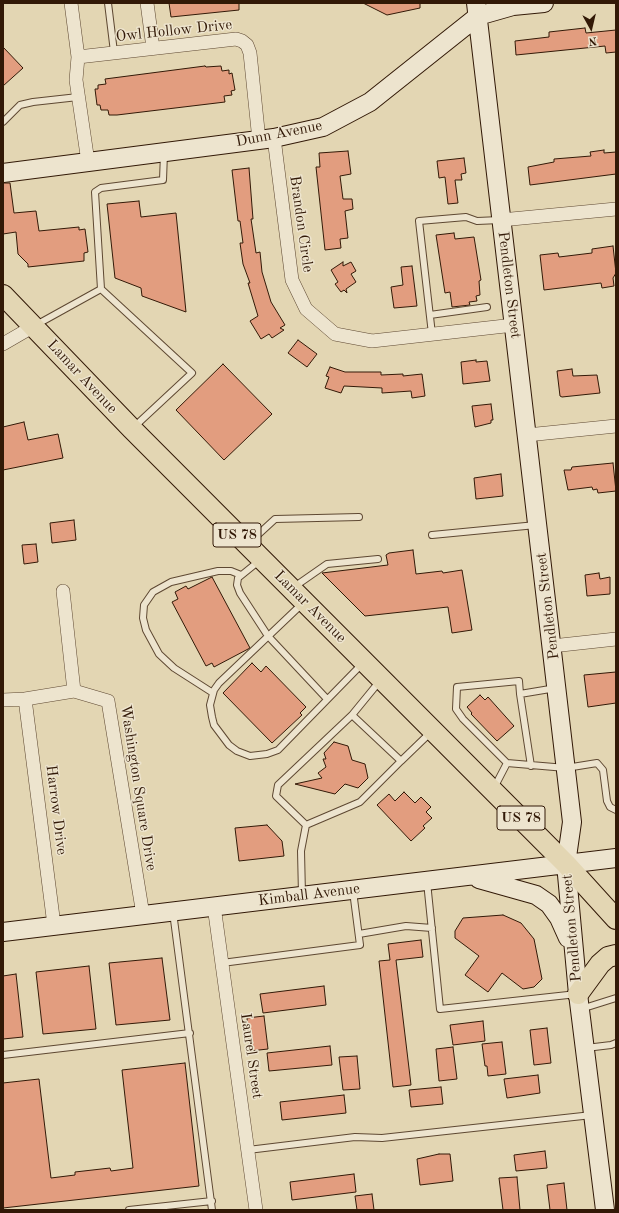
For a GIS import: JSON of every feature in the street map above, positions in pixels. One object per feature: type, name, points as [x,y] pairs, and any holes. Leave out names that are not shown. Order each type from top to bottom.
[{"type":"main road","name":"Dunn Avenue","points":[[3,173],[266,139],[323,127],[370,102],[477,10],[544,3]]},
{"type":"main road","name":"Pendleton Street","points":[[477,10],[572,822],[566,864],[579,1002],[605,1210]]},
{"type":"main road","name":"Lamar Avenue","points":[[3,295],[132,430],[566,864],[616,919]]},
{"type":"main road","name":"Kimball Avenue","points":[[3,932],[616,858]]},
{"type":"main road","points":[[466,876],[505,885],[536,896],[549,904],[559,918],[575,953]]},
{"type":"main road","points":[[579,1002],[600,964],[608,957],[616,954]]},
{"type":"street","points":[[71,3],[78,57],[76,80],[88,162]]},
{"type":"street","points":[[147,3],[153,48]]},
{"type":"street","name":"Owl Hollow Drive","points":[[78,57],[236,38],[242,40],[247,45],[250,53],[266,139]]},
{"type":"street","name":"Brandon Circle","points":[[266,139],[292,280],[306,309],[334,334],[372,341],[514,325]]},
{"type":"street","points":[[501,220],[616,209]]},
{"type":"street","points":[[3,344],[34,326]]},
{"type":"street","points":[[527,436],[616,426]]},
{"type":"street","points":[[63,591],[74,691]]},
{"type":"street","points":[[552,646],[616,639]]},
{"type":"street","name":"Washington Square Drive","points":[[3,700],[25,699],[74,691],[108,701],[143,915]]},
{"type":"street","name":"Harrow Drive","points":[[25,699],[54,925]]},
{"type":"street","name":"Laurel Street","points":[[214,906],[256,1210]]},
{"type":"lane","points":[[108,3],[114,52]]},
{"type":"lane","points":[[3,122],[20,105],[78,97]]},
{"type":"lane","points":[[132,430],[192,373],[101,289],[95,192],[102,188],[163,180],[164,152]]},
{"type":"lane","points":[[432,334],[419,221],[466,217],[477,221],[501,220]]},
{"type":"lane","points":[[34,326],[101,289]]},
{"type":"lane","points":[[430,315],[487,307]]},
{"type":"lane","points":[[247,545],[275,519],[359,517]]},
{"type":"lane","points":[[432,535],[538,525]]},
{"type":"lane","points":[[261,559],[237,580],[238,588],[268,636],[327,699]]},
{"type":"lane","points":[[364,662],[281,747],[267,754],[250,756],[237,751],[229,746],[214,725],[210,705],[213,693],[219,683],[268,636],[298,595],[327,564],[378,559]]},
{"type":"lane","points":[[213,693],[174,668],[158,654],[146,630],[143,618],[144,605],[153,592],[171,582],[218,571],[231,571],[241,575]]},
{"type":"lane","points":[[306,825],[276,796],[278,785],[352,714],[381,679]]},
{"type":"lane","points":[[531,766],[519,682],[457,687],[456,709],[463,719],[507,763],[531,766],[566,768],[597,763],[603,770],[607,800],[610,807],[616,810]]},
{"type":"lane","points":[[520,694],[557,688]]},
{"type":"lane","points":[[352,714],[401,761]]},
{"type":"lane","points":[[306,825],[360,802],[433,730]]},
{"type":"lane","points":[[493,790],[507,763]]},
{"type":"lane","points":[[302,896],[301,851],[306,825]]},
{"type":"lane","points":[[427,880],[440,1009],[579,1002],[616,998]]},
{"type":"lane","points":[[222,963],[360,945],[353,889]]},
{"type":"lane","points":[[173,911],[212,1210]]},
{"type":"lane","points":[[359,934],[406,926],[432,928]]},
{"type":"lane","points":[[3,1055],[190,1033]]},
{"type":"lane","points":[[585,1048],[616,1043]]},
{"type":"lane","points":[[248,1150],[355,1137],[382,1138],[593,1115]]},
{"type":"lane","points":[[129,1210],[212,1201]]},
{"type":"building","points":[[169,3],[239,3],[239,10],[171,17]]},
{"type":"building","points":[[363,3],[420,3],[420,8],[387,15]]},
{"type":"building","points":[[585,28],[586,33],[616,30],[616,52],[606,53],[605,46],[516,55],[515,41],[549,37],[549,32]]},
{"type":"building","points":[[3,47],[23,68],[3,86]]},
{"type":"building","points":[[205,66],[221,66],[222,71],[229,70],[229,74],[232,73],[235,90],[231,91],[232,95],[224,96],[225,102],[117,115],[109,115],[108,110],[101,110],[100,105],[97,105],[95,89],[98,89],[98,85],[106,84],[105,79]]},
{"type":"building","points":[[604,150],[604,153],[616,152],[616,174],[530,185],[528,167],[554,162],[554,159],[591,156],[590,152]]},
{"type":"building","points":[[348,151],[351,174],[340,176],[343,199],[352,199],[353,209],[345,211],[348,238],[340,239],[341,248],[325,250],[316,167],[320,167],[319,153]]},
{"type":"building","points":[[464,158],[466,173],[461,174],[462,180],[455,180],[458,203],[448,204],[445,177],[439,178],[437,161]]},
{"type":"building","points":[[249,168],[253,219],[251,219],[256,253],[260,252],[262,272],[271,302],[285,325],[280,328],[284,330],[272,338],[269,334],[261,339],[250,321],[258,316],[248,283],[250,283],[243,264],[240,243],[243,243],[240,221],[238,221],[232,170]]},
{"type":"building","points":[[3,183],[10,183],[14,213],[36,211],[39,231],[79,227],[79,230],[85,229],[88,252],[84,253],[84,261],[28,267],[28,264],[18,254],[16,232],[3,234]]},
{"type":"building","points":[[139,201],[141,217],[176,213],[186,312],[142,296],[141,288],[115,278],[107,204]]},
{"type":"building","points":[[454,233],[455,239],[474,237],[481,280],[479,281],[480,295],[476,296],[477,301],[469,302],[470,305],[452,307],[450,292],[445,293],[436,235]]},
{"type":"building","points":[[613,246],[616,273],[613,278],[614,286],[602,288],[601,283],[544,290],[540,255],[558,253],[559,257],[592,253],[592,249]]},
{"type":"building","points":[[343,262],[343,266],[351,262],[356,271],[351,274],[356,282],[346,289],[347,293],[344,290],[341,292],[335,284],[338,282],[331,270]]},
{"type":"building","points":[[412,266],[417,306],[394,308],[391,287],[403,285],[401,267]]},
{"type":"building","points":[[298,340],[317,354],[307,367],[288,353]]},
{"type":"building","points":[[476,360],[476,362],[487,361],[490,381],[463,384],[461,362]]},
{"type":"building","points":[[223,364],[272,414],[224,460],[176,410]]},
{"type":"building","points":[[330,367],[345,372],[381,372],[381,375],[403,374],[403,376],[422,374],[425,396],[412,398],[411,391],[382,393],[382,388],[344,386],[341,393],[325,388],[329,377],[326,376]]},
{"type":"building","points":[[572,369],[573,376],[597,375],[600,393],[560,396],[557,371]]},
{"type":"building","points":[[491,404],[493,420],[491,420],[491,423],[475,427],[472,406]]},
{"type":"building","points":[[24,422],[28,440],[58,434],[63,458],[3,470],[3,427]]},
{"type":"building","points":[[613,463],[616,491],[598,493],[597,489],[593,490],[592,487],[568,490],[564,470],[571,470],[572,467]]},
{"type":"building","points":[[501,474],[503,496],[476,499],[474,478]]},
{"type":"building","points":[[74,520],[76,540],[52,543],[50,523]]},
{"type":"building","points":[[36,544],[38,562],[24,564],[22,545]]},
{"type":"building","points":[[413,550],[416,574],[442,571],[443,573],[462,570],[472,630],[452,633],[448,607],[365,616],[322,573],[388,565],[386,555],[389,553]]},
{"type":"building","points":[[599,573],[600,579],[610,577],[610,594],[587,596],[585,575]]},
{"type":"building","points":[[212,577],[250,648],[214,667],[212,663],[206,666],[172,602],[178,599],[175,592],[186,586],[188,589]]},
{"type":"building","points":[[252,663],[261,672],[266,666],[306,707],[300,713],[302,715],[272,743],[223,693]]},
{"type":"building","points":[[616,672],[616,703],[588,707],[584,675]]},
{"type":"building","points":[[480,695],[485,700],[488,697],[514,726],[497,741],[471,714],[472,713],[467,707]]},
{"type":"building","points":[[334,742],[348,746],[352,760],[365,764],[368,778],[358,788],[345,784],[335,794],[295,784],[322,778],[318,773],[326,767],[323,759],[326,759],[324,753]]},
{"type":"building","points":[[404,792],[415,803],[421,797],[431,807],[426,812],[432,818],[423,826],[425,828],[411,841],[377,805],[389,794],[395,801]]},
{"type":"building","points":[[267,825],[282,841],[284,856],[239,861],[235,828]]},
{"type":"building","points":[[503,915],[521,923],[534,939],[542,979],[534,987],[523,989],[502,973],[488,992],[465,975],[479,956],[455,938],[455,931],[463,918]]},
{"type":"building","points":[[421,940],[423,957],[396,960],[411,1085],[393,1087],[379,961],[390,960],[388,944]]},
{"type":"building","points":[[162,958],[170,1020],[116,1025],[109,963]]},
{"type":"building","points":[[89,966],[96,1029],[43,1034],[36,972]]},
{"type":"building","points":[[16,974],[23,1037],[3,1039],[3,976]]},
{"type":"building","points":[[324,986],[326,1005],[263,1013],[260,994]]},
{"type":"building","points":[[264,1016],[268,1049],[250,1051],[247,1018]]},
{"type":"building","points":[[483,1021],[485,1041],[453,1045],[450,1025]]},
{"type":"building","points":[[547,1028],[551,1063],[534,1065],[530,1030]]},
{"type":"building","points":[[502,1042],[506,1074],[488,1076],[482,1044]]},
{"type":"building","points":[[330,1046],[332,1065],[269,1071],[267,1053]]},
{"type":"building","points":[[453,1047],[457,1079],[439,1081],[436,1049]]},
{"type":"building","points":[[357,1056],[360,1089],[343,1090],[339,1057]]},
{"type":"building","points":[[185,1063],[199,1186],[3,1208],[3,1083],[39,1079],[51,1178],[75,1175],[75,1172],[110,1168],[111,1171],[133,1168],[122,1070]]},
{"type":"building","points":[[538,1075],[540,1093],[507,1098],[504,1079]]},
{"type":"building","points":[[441,1087],[443,1104],[411,1107],[409,1090]]},
{"type":"building","points":[[344,1095],[346,1113],[282,1120],[280,1102]]},
{"type":"building","points":[[545,1151],[547,1168],[516,1171],[514,1155]]},
{"type":"building","points":[[439,1154],[450,1154],[453,1181],[420,1185],[417,1159]]},
{"type":"building","points":[[354,1174],[356,1192],[292,1200],[290,1182]]},
{"type":"building","points":[[517,1177],[520,1210],[503,1210],[499,1178]]},
{"type":"building","points":[[564,1183],[567,1210],[550,1210],[547,1185]]},
{"type":"building","points":[[372,1194],[374,1210],[357,1210],[355,1196]]}]
